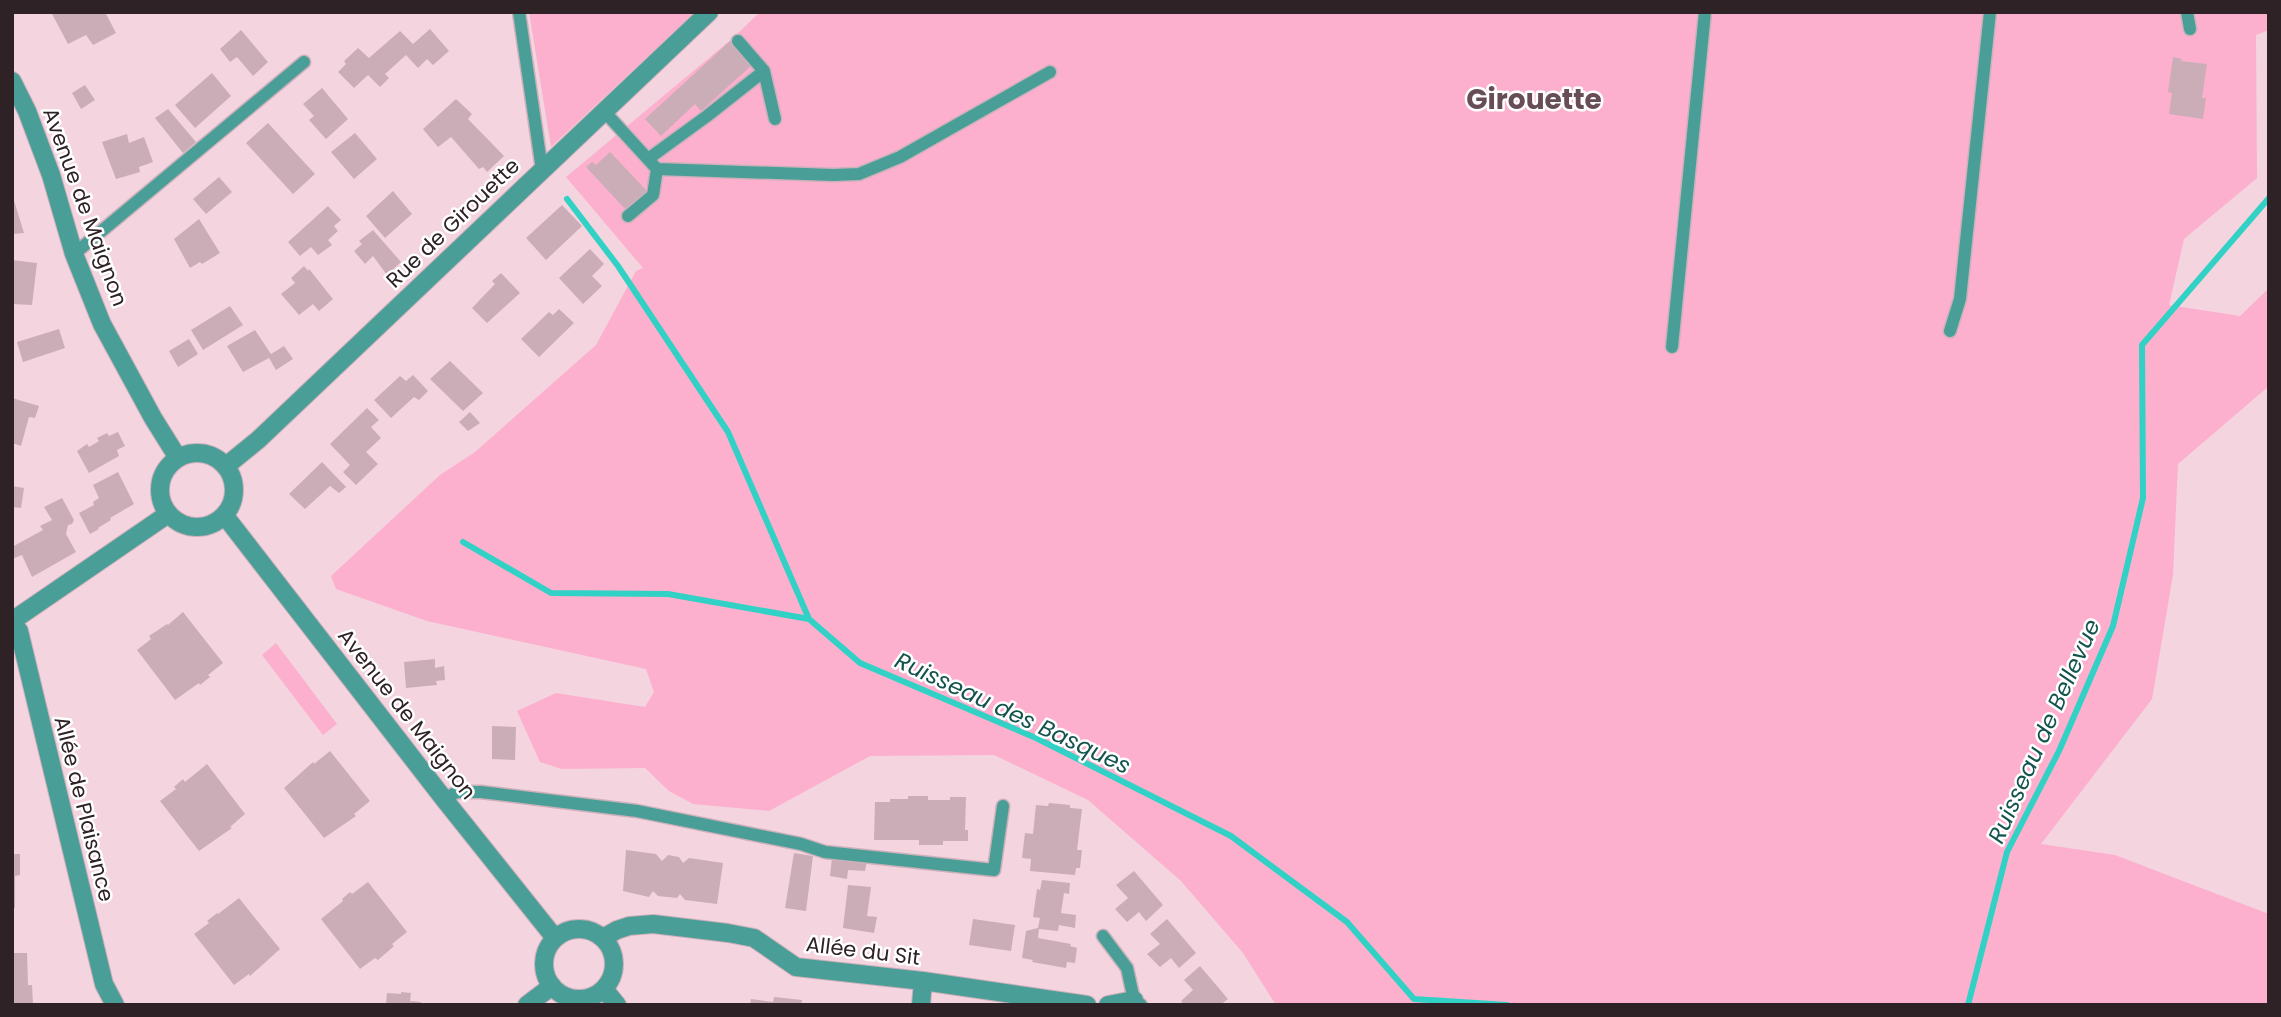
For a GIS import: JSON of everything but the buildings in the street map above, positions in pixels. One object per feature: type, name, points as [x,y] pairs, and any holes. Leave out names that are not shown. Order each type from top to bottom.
[{"type":"street","name":"Rue de Girouette","points":[[226,466],[258,440],[709,12]]},
{"type":"street","name":"Avenue de Maignon","points":[[12,81],[27,111],[51,175],[74,254],[102,324],[178,458]]},
{"type":"street","points":[[188,454],[208,454],[226,466],[232,475],[234,496],[225,516],[199,528],[186,527],[168,514],[162,503],[160,490],[162,477],[168,466],[188,454]]},
{"type":"street","points":[[12,622],[168,514]]},
{"type":"street","name":"Avenue de Maignon","points":[[225,516],[555,938]]},
{"type":"street","name":"Allée de Plaisance","points":[[12,622],[19,631],[104,984],[114,1005]]},
{"type":"street","name":"Allée du Sit","points":[[603,938],[617,930],[653,924],[728,933],[754,938],[796,967],[923,981],[1057,1003],[1087,1005]]},
{"type":"street","points":[[582,929],[603,938],[612,952],[614,968],[611,979],[604,989],[592,997],[577,999],[563,996],[545,975],[544,961],[555,938],[570,930],[582,929]]},
{"type":"street","points":[[920,1005],[923,981]]},
{"type":"street","points":[[527,1005],[552,986]]},
{"type":"street","points":[[604,989],[617,1005]]},
{"type":"street","points":[[1108,1005],[1137,1002]]},
{"type":"lane","points":[[519,12],[542,170]]},
{"type":"lane","points":[[1672,347],[1705,12]]},
{"type":"lane","points":[[1950,331],[1960,299],[1990,12]]},
{"type":"lane","points":[[2187,12],[2190,29]]},
{"type":"lane","points":[[738,41],[764,71],[775,119]]},
{"type":"lane","points":[[74,254],[304,62]]},
{"type":"lane","points":[[653,164],[707,116],[764,71]]},
{"type":"lane","points":[[653,164],[833,175],[859,174],[900,157],[1050,72]]},
{"type":"lane","points":[[603,110],[653,164],[653,195],[628,216]]},
{"type":"lane","points":[[444,799],[457,792],[481,792],[637,811],[802,844],[825,852],[994,870],[1003,806]]},
{"type":"lane","points":[[1103,936],[1127,968],[1137,1002]]},
{"type":"shaded area","points":[[529,12],[695,12],[551,147]]},
{"type":"shaded area","points":[[760,12],[2269,12],[2269,30],[2256,35],[2257,178],[2184,239],[2169,305],[2240,316],[2269,288],[2269,386],[2178,464],[2173,575],[2152,699],[2041,844],[2115,855],[2269,914],[2269,1005],[1276,1005],[1243,953],[1181,881],[1088,800],[994,755],[870,756],[769,811],[693,804],[669,791],[645,768],[562,769],[540,762],[517,711],[556,693],[645,707],[654,692],[646,669],[427,621],[336,589],[331,576],[440,475],[475,452],[596,345],[636,271],[643,268],[566,177],[733,38]]},
{"type":"shaded area","points":[[276,643],[337,724],[323,735],[262,655]]},
{"type":"waterway","name":"Ruisseau de Bellevue","points":[[1968,1005],[2007,852],[2059,751],[2113,626],[2143,498],[2142,345],[2269,198]]},
{"type":"waterway","points":[[567,199],[618,266],[728,432],[809,619]]},
{"type":"waterway","name":"Ruisseau des Basques","points":[[463,542],[551,593],[668,594],[809,619],[860,663],[1036,738],[1231,836],[1347,922],[1414,999],[1507,1005]]},
{"type":"district","name":"Girouette","points":[[1534,99]]}]
